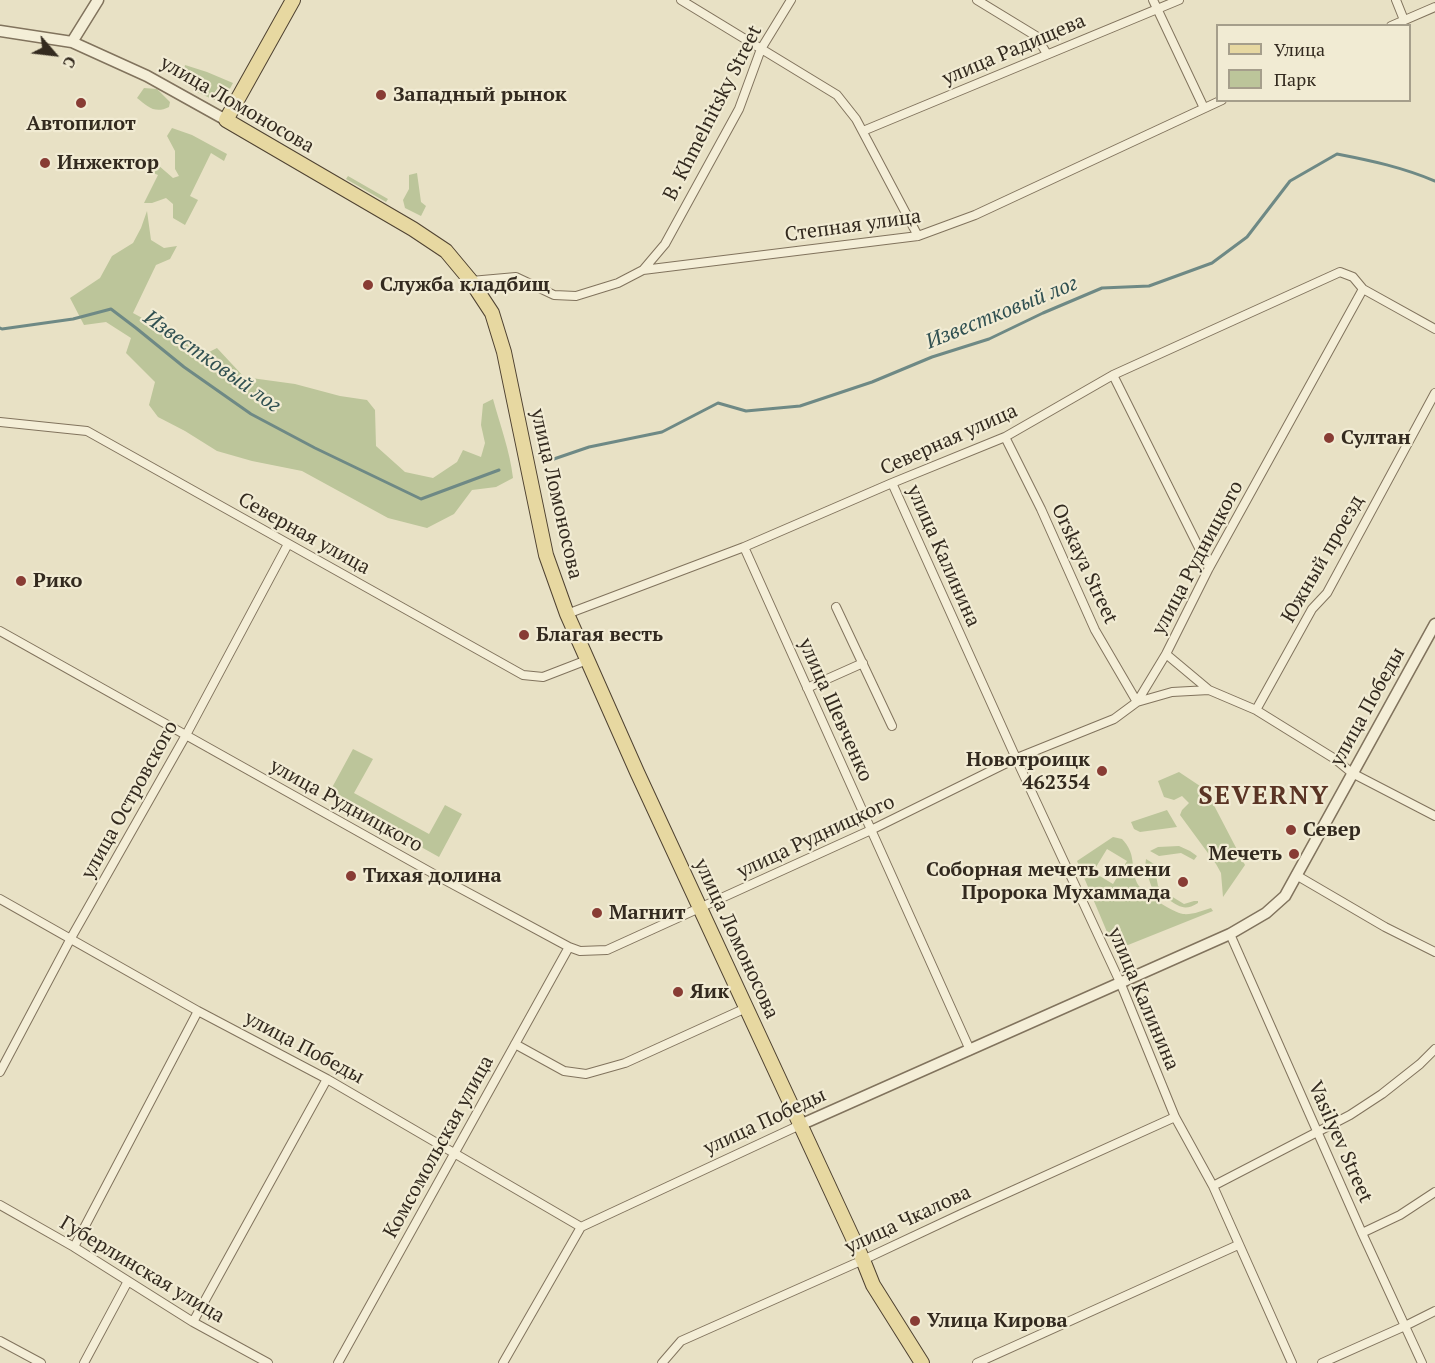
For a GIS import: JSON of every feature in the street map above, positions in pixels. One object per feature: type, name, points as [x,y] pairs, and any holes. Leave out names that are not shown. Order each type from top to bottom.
[{"type":"main road","points":[[225,120],[293,0]]},
{"type":"main road","name":"улица Ломоносова","points":[[225,120],[446,251],[471,281],[492,314],[504,352],[546,555],[567,615],[873,1285],[922,1363]]},
{"type":"street","points":[[72,42],[98,0]]},
{"type":"street","points":[[681,0],[837,95],[856,118],[918,236]]},
{"type":"street","name":"B. Khmelnitsky Street","points":[[643,270],[665,244],[739,109],[761,49],[791,0]]},
{"type":"street","points":[[977,0],[1036,36],[1047,54]]},
{"type":"street","points":[[1153,0],[1204,108]]},
{"type":"street","name":"улица Радищева","points":[[863,131],[1179,0]]},
{"type":"street","points":[[1396,0],[1404,20]]},
{"type":"street","points":[[1395,24],[1435,6]]},
{"type":"street","name":"улица Ломоносова","points":[[0,31],[72,42],[147,76],[225,120]]},
{"type":"street","name":"Степная улица","points":[[471,281],[516,277],[554,296],[576,296],[618,283],[643,270],[918,236],[975,215],[1218,102]]},
{"type":"street","name":"Северная улица","points":[[567,615],[744,547],[1005,437],[1113,375],[1340,272],[1353,277],[1363,289]]},
{"type":"street","points":[[1363,289],[1435,329]]},
{"type":"street","name":"улица Рудницкого","points":[[0,631],[441,878],[569,947],[580,951],[607,950],[871,830],[1017,758],[1114,718],[1137,702],[1166,654],[1209,568],[1363,289]]},
{"type":"street","points":[[1113,375],[1209,568]]},
{"type":"street","name":"Южный проезд","points":[[1256,710],[1312,609],[1327,593],[1435,393]]},
{"type":"street","name":"Северная улица","points":[[0,423],[87,431],[523,675],[543,677],[587,660]]},
{"type":"street","name":"Orskaya Street","points":[[1005,437],[1041,509],[1095,630],[1137,702]]},
{"type":"street","name":"улица Калинина","points":[[892,483],[1120,982],[1175,1117],[1213,1186],[1292,1363]]},
{"type":"street","name":"улица Островского","points":[[0,1072],[71,938],[186,735],[288,544]]},
{"type":"street","name":"улица Шевченко","points":[[744,547],[970,1050]]},
{"type":"street","points":[[836,607],[892,726]]},
{"type":"street","name":"улица Победы","points":[[0,898],[198,1011],[327,1079],[581,1227],[800,1125],[1230,934],[1266,913],[1285,896],[1435,624]]},
{"type":"street","points":[[1166,654],[1209,690],[1256,710],[1335,759],[1352,773],[1435,816]]},
{"type":"street","points":[[807,688],[863,663]]},
{"type":"street","points":[[1137,702],[1172,692],[1209,690]]},
{"type":"street","points":[[1296,875],[1385,927],[1435,952]]},
{"type":"street","name":"Vasilyev Street","points":[[1230,934],[1422,1363]]},
{"type":"street","name":"Комсомольская улица","points":[[338,1363],[569,947]]},
{"type":"street","points":[[515,1044],[564,1071],[586,1074],[625,1063],[746,1008]]},
{"type":"street","points":[[74,1247],[198,1011]]},
{"type":"street","points":[[1213,1186],[1350,1115],[1382,1094],[1420,1064],[1435,1048]]},
{"type":"street","points":[[193,1322],[327,1079]]},
{"type":"street","name":"улица Чкалова","points":[[662,1363],[681,1341],[1175,1117]]},
{"type":"street","points":[[1362,1233],[1400,1215],[1435,1192]]},
{"type":"street","name":"Губерлинская улица","points":[[0,1205],[74,1247],[193,1322],[268,1363]]},
{"type":"street","points":[[503,1363],[581,1227]]},
{"type":"street","points":[[977,1363],[1238,1245]]},
{"type":"street","points":[[84,1363],[128,1281]]},
{"type":"street","points":[[1322,1363],[1435,1311]]},
{"type":"street","points":[[0,1341],[41,1363]]},
{"type":"green space","points":[[185,65],[233,83],[227,94],[214,100],[195,91],[183,76]]},
{"type":"green space","points":[[144,88],[157,89],[170,102],[169,107],[156,110],[137,98]]},
{"type":"green space","points":[[172,128],[192,135],[227,154],[224,161],[211,153],[190,196],[198,200],[185,225],[173,218],[173,204],[166,198],[144,203],[158,175],[149,171],[153,166],[158,165],[173,178],[179,176],[175,169],[175,151],[167,136]]},
{"type":"green space","points":[[417,173],[421,202],[426,206],[421,216],[405,208],[403,200],[409,189],[409,175]]},
{"type":"green space","points":[[348,176],[388,199],[386,202],[346,179]]},
{"type":"green space","points":[[147,211],[151,240],[164,248],[177,246],[170,259],[156,265],[133,313],[207,353],[217,348],[244,377],[295,384],[340,396],[367,400],[375,410],[376,446],[405,472],[433,478],[457,462],[463,450],[481,457],[485,443],[481,425],[483,404],[493,399],[513,478],[496,487],[472,490],[454,514],[427,528],[388,518],[302,471],[217,451],[158,417],[149,405],[155,382],[126,353],[131,338],[106,322],[84,325],[70,298],[100,278],[112,256],[133,243]]},
{"type":"green space","points":[[353,749],[373,759],[354,793],[429,834],[445,805],[462,814],[439,857],[328,795]]},
{"type":"green space","points":[[1179,772],[1206,790],[1245,865],[1223,897],[1221,873],[1180,815],[1189,803],[1182,796],[1174,800],[1164,797],[1158,781]]},
{"type":"green space","points":[[1167,810],[1177,827],[1140,832],[1134,829],[1131,822]]},
{"type":"green space","points":[[1113,837],[1122,839],[1131,855],[1137,883],[1145,892],[1179,913],[1190,914],[1211,908],[1213,911],[1128,945],[1110,939],[1077,861]],"holes":[[[1107,849],[1127,861],[1113,884],[1093,872]]]},
{"type":"green space","points":[[1179,846],[1197,856],[1194,860],[1181,853],[1159,856],[1150,851],[1158,847]]},
{"type":"green space","points":[[1146,859],[1154,864],[1158,886],[1168,893],[1165,898],[1152,888],[1145,868]]},
{"type":"green space","points":[[1171,896],[1184,904],[1194,901],[1198,903],[1190,907],[1183,907],[1169,900]]},
{"type":"waterway","name":"Известковый лог","points":[[548,461],[589,447],[662,432],[718,403],[746,411],[800,406],[872,382],[932,357],[989,339],[1102,288],[1149,286],[1212,263],[1247,237],[1290,181],[1337,154],[1387,165],[1435,181]]},
{"type":"waterway","name":"Известковый лог","points":[[0,328],[73,319],[111,309],[184,367],[251,414],[421,499],[499,470]]},
{"type":"place","name":"Западный рынок","points":[[381,95]]},
{"type":"place","name":"Автопилот","points":[[81,103]]},
{"type":"place","name":"Инжектор","points":[[45,163]]},
{"type":"place","name":"Служба кладбищ","points":[[368,285]]},
{"type":"place","name":"Султан","points":[[1329,438]]},
{"type":"place","name":"Рико","points":[[21,581]]},
{"type":"place","name":"Благая весть","points":[[524,635]]},
{"type":"place","name":"Новотроицк 462354","points":[[1102,771]]},
{"type":"place","name":"Север","points":[[1291,830]]},
{"type":"place","name":"Мечеть","points":[[1294,854]]},
{"type":"place","name":"Тихая долина","points":[[351,876]]},
{"type":"place","name":"Соборная мечеть имени Пророка Мухаммада","points":[[1183,882]]},
{"type":"place","name":"Магнит","points":[[597,913]]},
{"type":"place","name":"Яик","points":[[678,992]]},
{"type":"place","name":"Улица Кирова","points":[[915,1321]]},
{"type":"district","name":"SEVERNY","points":[[1264,797]]}]
